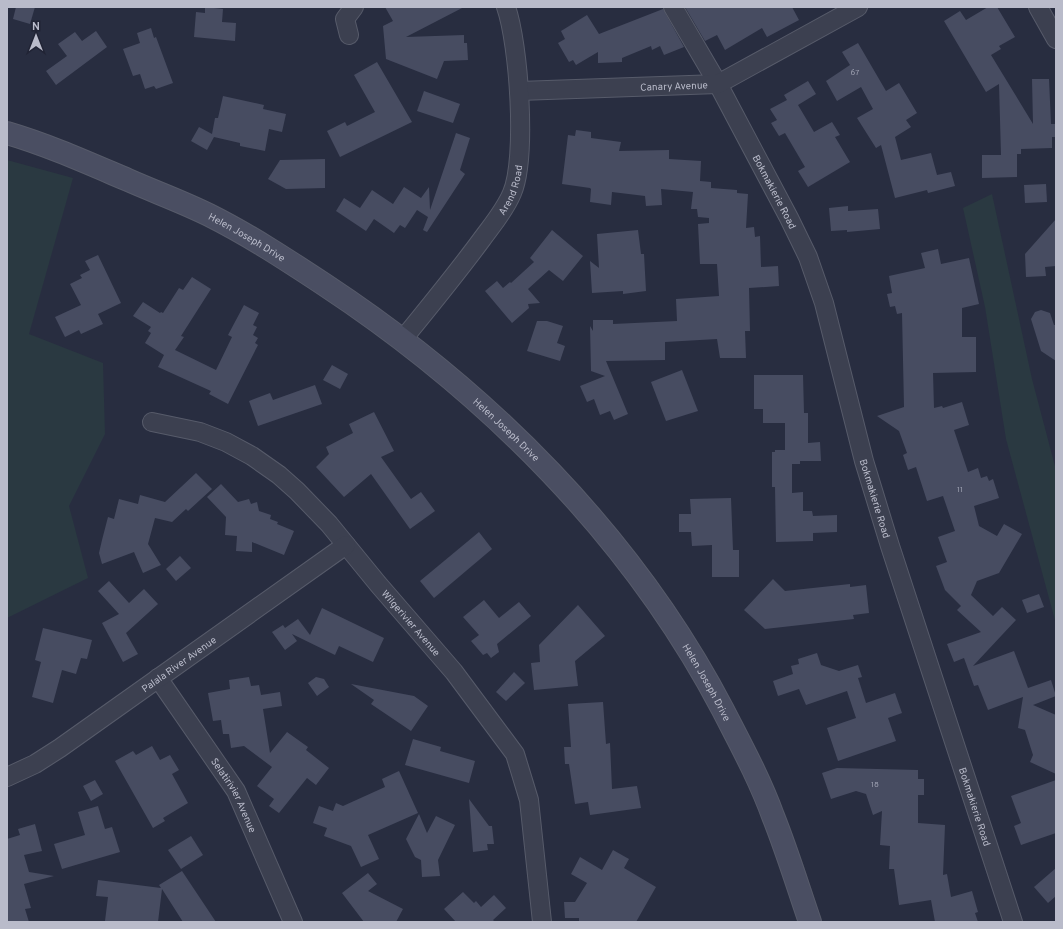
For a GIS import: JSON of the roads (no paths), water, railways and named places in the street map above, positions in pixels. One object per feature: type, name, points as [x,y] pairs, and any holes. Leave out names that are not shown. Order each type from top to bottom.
[{"type":"street","points":[[348,35],[345,18],[354,7]]},
{"type":"street","name":"Arend Road","points":[[404,339],[471,255],[500,214],[512,193],[519,156],[519,91],[514,39],[506,7]]},
{"type":"street","name":"Bokmakierie Road","points":[[673,7],[718,84],[808,257],[819,290],[875,496],[1013,922]]},
{"type":"street","name":"Canary Avenue","points":[[519,91],[718,84],[858,7]]},
{"type":"street","points":[[1038,7],[1056,39]]},
{"type":"street","name":"Helen Joseph Drive","points":[[7,134],[77,158],[208,214],[277,253],[404,339],[485,407],[535,455],[606,535],[669,619],[722,708],[750,763],[773,814],[810,922]]},
{"type":"street","name":"Wilgerivier Avenue","points":[[152,422],[200,432],[226,442],[252,456],[297,491],[346,545],[454,672],[515,754],[529,800],[542,922]]},
{"type":"street","name":"Palala River Avenue","points":[[7,777],[35,764],[346,545]]},
{"type":"street","name":"Selatirivier Avenue","points":[[158,678],[236,791],[293,922]]}]
